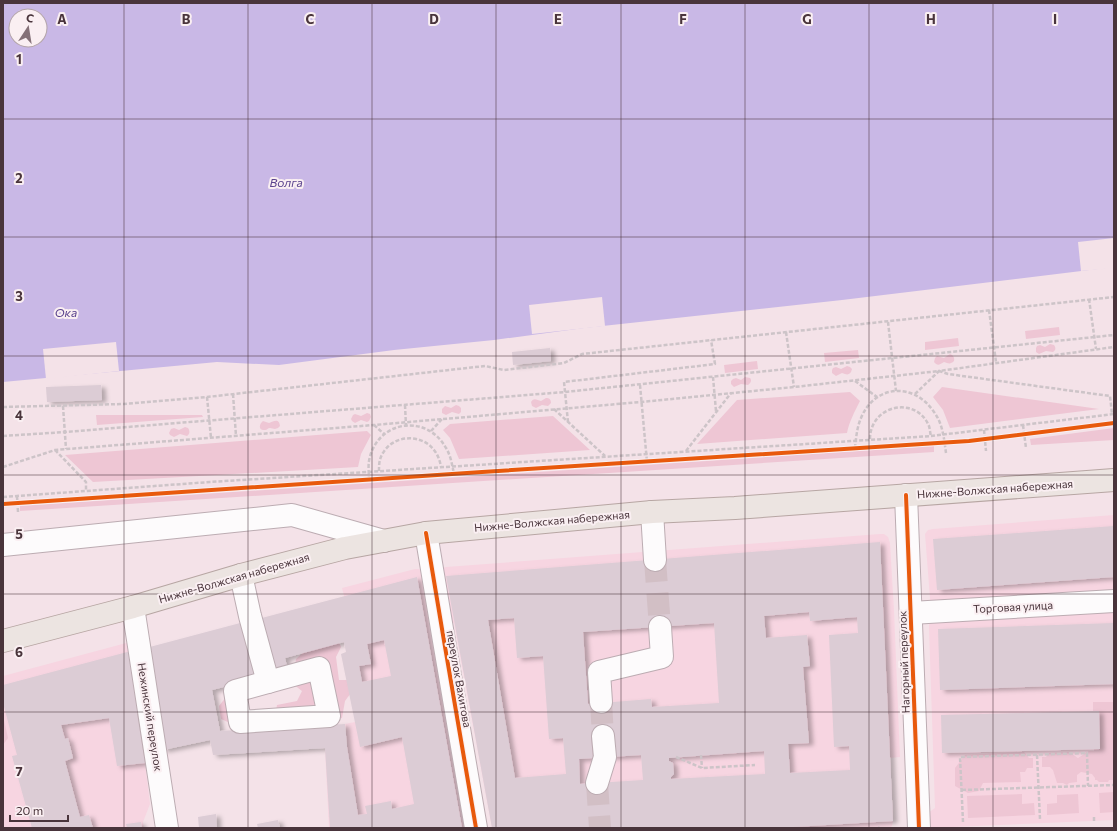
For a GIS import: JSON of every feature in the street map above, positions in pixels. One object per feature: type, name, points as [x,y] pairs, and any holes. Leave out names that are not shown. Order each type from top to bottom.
[{"type":"main road","name":"Нижне-Волжская набережная","points":[[3,641],[133,607],[241,575],[345,548],[426,533],[652,512],[742,507],[1114,480]]},
{"type":"street","name":"Нагорный переулок","points":[[906,495],[919,828]]},
{"type":"street","points":[[652,512],[655,560]]},
{"type":"street","points":[[3,545],[292,515],[384,541]]},
{"type":"street","name":"переулок Вахитова","points":[[426,533],[476,828]]},
{"type":"street","points":[[241,575],[250,616],[268,682]]},
{"type":"street","name":"Торговая улица","points":[[911,613],[1114,601]]},
{"type":"street","name":"Нежинский переулок","points":[[133,607],[167,828]]},
{"type":"street","points":[[601,702],[599,672],[662,657],[660,627]]},
{"type":"street","points":[[597,783],[605,757],[603,736]]},
{"type":"path","points":[[3,407],[124,404],[207,397],[485,366],[504,370],[564,363],[582,354],[888,322],[1114,296]]},
{"type":"path","points":[[1089,299],[1096,349]]},
{"type":"path","points":[[989,310],[996,362]]},
{"type":"path","points":[[888,322],[896,391]]},
{"type":"path","points":[[786,332],[794,387]]},
{"type":"path","points":[[3,436],[210,421],[565,392],[1114,335]]},
{"type":"path","points":[[568,422],[564,382],[715,364],[712,340]]},
{"type":"path","points":[[3,467],[55,450],[374,425],[714,395],[856,381],[1114,347]]},
{"type":"path","points":[[915,394],[939,371]]},
{"type":"path","points":[[939,371],[948,374],[1114,396]]},
{"type":"path","points":[[713,377],[716,412]]},
{"type":"path","points":[[856,381],[877,397]]},
{"type":"path","points":[[640,385],[647,462]]},
{"type":"path","points":[[855,448],[857,431],[861,418],[868,406],[877,397],[889,392],[902,391],[915,394],[926,402],[935,412],[944,434],[946,453]]},
{"type":"path","points":[[686,451],[731,393]]},
{"type":"path","points":[[233,394],[236,436]]},
{"type":"path","points":[[3,497],[452,466],[931,436],[1113,414],[1110,396]]},
{"type":"path","points":[[207,397],[211,438]]},
{"type":"path","points":[[405,405],[406,426]]},
{"type":"path","points":[[63,406],[66,449]]},
{"type":"path","points":[[870,440],[870,432],[873,423],[880,415],[888,410],[898,408],[908,408],[917,412],[924,418],[929,427],[931,436]]},
{"type":"path","points":[[554,409],[605,456]]},
{"type":"path","points":[[431,431],[442,419]]},
{"type":"path","points":[[374,425],[384,434]]},
{"type":"path","points":[[369,480],[369,462],[373,449],[379,440],[388,431],[401,426],[411,425],[426,428],[431,431],[446,446],[451,457],[454,474]]},
{"type":"path","points":[[1022,425],[1026,448]]},
{"type":"path","points":[[984,430],[986,450]]},
{"type":"path","points":[[1016,435],[1031,433]]},
{"type":"path","points":[[378,471],[379,462],[383,452],[389,445],[398,440],[408,438],[417,439],[434,449],[439,458],[441,467]]},
{"type":"path","points":[[979,440],[992,438]]},
{"type":"path","points":[[937,443],[952,442]]},
{"type":"path","points":[[848,449],[863,448]]},
{"type":"path","points":[[55,450],[86,482],[86,491]]},
{"type":"path","points":[[639,462],[655,461]]},
{"type":"path","points":[[446,474],[461,473]]},
{"type":"path","points":[[361,480],[377,479]]},
{"type":"path","points":[[17,496],[18,512]]},
{"type":"path","points":[[11,504],[25,503]]},
{"type":"path","points":[[964,822],[960,757],[1087,753],[1088,786]]},
{"type":"path","points":[[1037,754],[1040,819]]},
{"type":"path","points":[[701,756],[702,768]]},
{"type":"path","points":[[676,757],[702,768],[755,765]]},
{"type":"path","points":[[962,790],[1114,786]]},
{"type":"shaded area","points":[[1059,327],[1060,335],[1026,339],[1025,331]]},
{"type":"shaded area","points":[[958,338],[959,346],[925,350],[925,342]]},
{"type":"shaded area","points":[[1050,344],[1054,345],[1055,347],[1053,352],[1046,351],[1039,354],[1036,352],[1037,346],[1040,345],[1045,347]]},
{"type":"shaded area","points":[[858,350],[859,358],[825,362],[824,353]]},
{"type":"shaded area","points":[[950,354],[954,359],[951,363],[944,362],[938,365],[935,364],[935,358],[937,356],[944,358]]},
{"type":"shaded area","points":[[757,361],[758,369],[725,373],[724,365]]},
{"type":"shaded area","points":[[847,366],[852,369],[849,374],[842,373],[836,376],[832,373],[833,368],[836,367],[841,369]]},
{"type":"shaded area","points":[[745,377],[750,378],[751,380],[748,385],[741,384],[734,387],[731,384],[733,379],[736,378],[741,380]]},
{"type":"shaded area","points":[[942,387],[1099,409],[950,428],[943,410],[933,397]]},
{"type":"shaded area","points":[[850,392],[860,401],[847,433],[697,444],[737,400]]},
{"type":"shaded area","points":[[546,398],[551,401],[548,406],[542,405],[536,408],[532,406],[531,402],[533,400],[536,399],[541,401]]},
{"type":"shaded area","points":[[456,405],[461,408],[461,412],[459,414],[452,412],[446,415],[442,413],[442,409],[445,406],[451,408]]},
{"type":"shaded area","points":[[367,413],[370,414],[371,417],[367,422],[361,420],[355,423],[351,419],[355,414],[361,416]]},
{"type":"shaded area","points":[[96,415],[202,415],[203,417],[97,425]]},
{"type":"shaded area","points":[[553,416],[590,450],[459,459],[450,438],[443,430],[450,424]]},
{"type":"shaded area","points":[[263,421],[269,423],[277,421],[279,422],[280,426],[275,429],[270,428],[263,430],[260,427]]},
{"type":"shaded area","points":[[185,427],[188,428],[189,431],[187,436],[180,434],[174,437],[169,433],[171,429],[174,428],[179,430]]},
{"type":"shaded area","points":[[1114,428],[1114,440],[1031,445],[1030,439]]},
{"type":"shaded area","points":[[367,431],[371,435],[361,454],[358,467],[93,482],[65,455]]},
{"type":"shaded area","points":[[934,446],[934,452],[20,511],[20,506]]},
{"type":"shaded area","points":[[1114,515],[1114,820],[929,828],[928,813],[935,808],[929,628],[930,598],[925,534],[928,530],[933,529]]},
{"type":"shaded area","points":[[884,534],[888,537],[890,543],[900,757],[890,758],[893,821],[890,828],[492,828],[454,623],[450,622],[442,568]]},
{"type":"shaded area","points":[[419,569],[422,572],[471,828],[329,828],[325,748],[347,747],[345,724],[355,722],[359,666],[357,646],[342,588]]},
{"type":"shaded area","points":[[322,635],[336,635],[341,647],[336,657],[339,680],[350,680],[353,690],[345,701],[342,718],[326,722],[275,716],[277,705],[297,701],[302,691],[293,684],[296,659]]},
{"type":"shaded area","points":[[130,642],[137,714],[150,804],[143,822],[144,828],[3,828],[3,676]]},
{"type":"shaded area","points":[[226,697],[230,723],[221,719],[219,706]]},
{"type":"shaded area","points":[[1093,702],[1114,702],[1114,780],[1099,782],[1095,780],[1092,774],[1081,772],[1077,775],[1077,782],[1069,783],[1067,785],[1057,783],[1053,770],[1050,767],[1042,767],[1042,757],[1046,757],[1049,753],[1069,752],[1078,758],[1089,751],[1100,749],[1099,711],[1093,711]]},
{"type":"shaded area","points":[[3,719],[8,738],[3,745]]},
{"type":"shaded area","points":[[1024,752],[1029,758],[1033,758],[1033,768],[1027,768],[1025,772],[1020,772],[1021,782],[983,783],[979,791],[968,793],[955,786],[955,768],[965,755]]},
{"type":"shaded area","points":[[1113,792],[1114,812],[1100,813],[1099,793]]},
{"type":"shaded area","points":[[1022,794],[1022,804],[1034,803],[1035,815],[968,818],[967,796]]},
{"type":"shaded area","points":[[1078,794],[1079,813],[1047,815],[1047,804],[1057,803],[1057,795]]},
{"type":"water","name":"Волга","points":[[3,3],[1114,3],[1114,267],[842,300],[394,350],[279,365],[217,362],[3,382]]},
{"type":"pier","points":[[1114,238],[1114,268],[1081,271],[1078,242]]},
{"type":"pier","points":[[602,297],[605,326],[532,334],[529,305]]},
{"type":"pier","points":[[116,342],[119,371],[46,379],[43,349]]},
{"type":"building","points":[[550,348],[551,361],[513,365],[512,352]]},
{"type":"building","points":[[101,385],[102,400],[47,402],[46,387]]},
{"type":"building","points":[[1114,526],[1114,577],[937,590],[933,539]]},
{"type":"building","points":[[880,542],[893,821],[777,828],[492,828],[446,576]],"holes":[[[809,612],[810,621],[857,617],[858,633],[829,635],[834,747],[849,746],[850,770],[790,773],[788,744],[809,743],[803,667],[810,666],[807,635],[766,638],[764,616]],[[514,618],[517,658],[543,656],[549,739],[563,738],[566,774],[515,778],[488,620]],[[714,623],[719,703],[652,707],[651,699],[588,704],[583,632]],[[609,736],[610,757],[641,755],[643,780],[580,784],[579,759],[593,758],[591,737]],[[764,751],[765,774],[671,779],[674,774],[673,763],[669,761],[669,758]]]},
{"type":"building","points":[[417,577],[462,828],[330,828],[325,748],[213,755],[210,740],[163,750],[146,648],[244,622],[259,678],[212,690],[220,731],[345,724],[347,747],[358,815],[367,814],[365,806],[391,801],[392,809],[414,804],[402,737],[360,747],[341,654],[346,652],[344,642],[285,658],[288,670],[273,674],[258,619]],"holes":[[[384,640],[391,676],[362,682],[359,666],[371,664],[367,644]]]},
{"type":"building","points":[[1114,623],[1114,684],[940,690],[938,629]]},
{"type":"building","points":[[131,651],[141,713],[137,714],[145,763],[117,766],[109,718],[61,725],[65,739],[68,738],[73,758],[65,761],[80,817],[89,815],[93,828],[32,828],[12,756],[17,755],[3,703],[3,685]]},
{"type":"building","points":[[1099,711],[1100,749],[942,753],[941,715]]},
{"type":"building","points":[[216,814],[217,828],[199,828],[198,817]]},
{"type":"building","points":[[278,820],[280,828],[258,828],[257,824]]},
{"type":"building","points":[[141,822],[142,828],[127,828],[126,824]]},
{"type":"tunnel","points":[[655,560],[660,627]]},
{"type":"tunnel","points":[[601,702],[603,736]]},
{"type":"tunnel","points":[[597,783],[600,828]]},
{"type":"cycle path","points":[[3,504],[969,441],[1114,423]]},
{"type":"cycle path","points":[[906,495],[919,828]]},
{"type":"cycle path","points":[[426,533],[476,828]]},
{"type":"water label","name":"Ока","points":[[66,313]]}]
